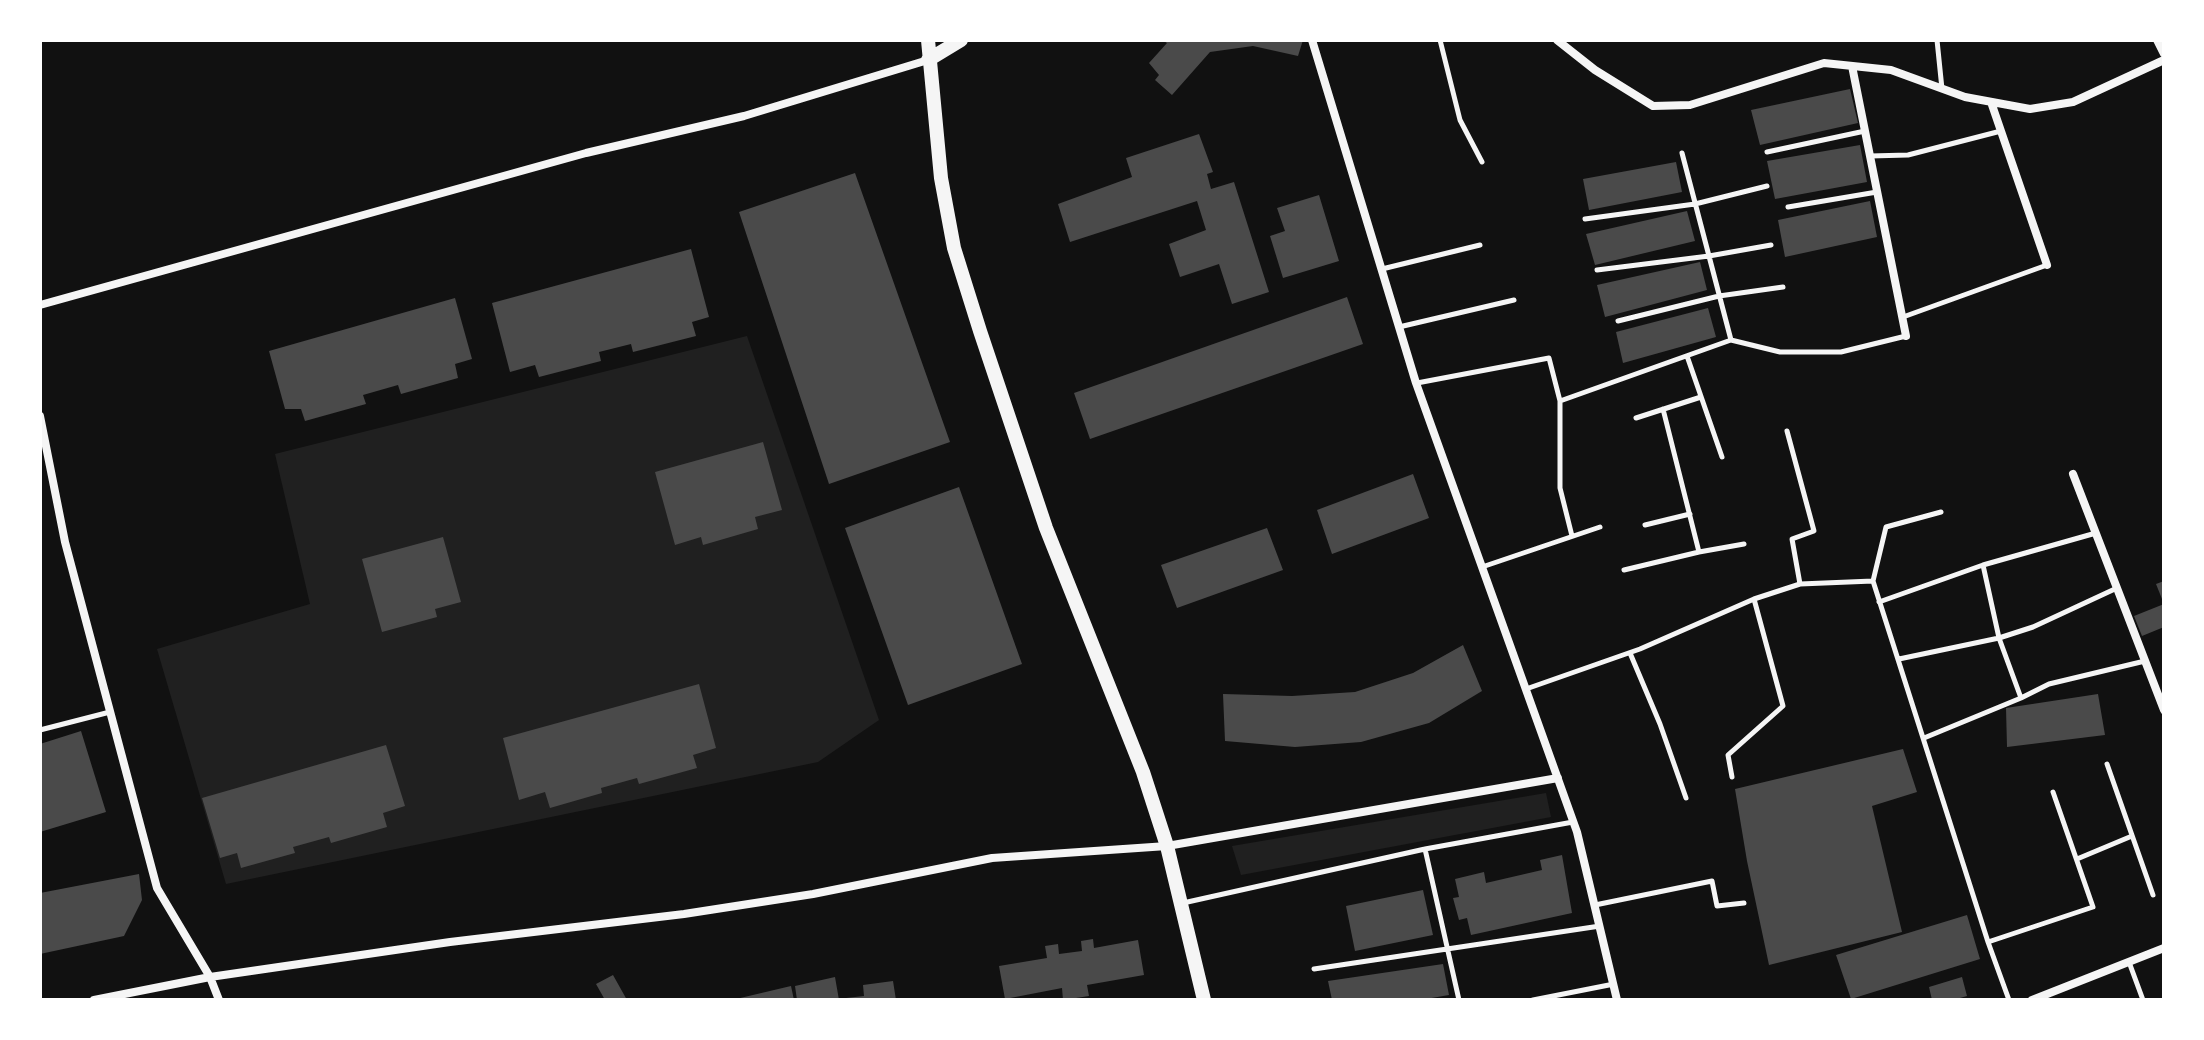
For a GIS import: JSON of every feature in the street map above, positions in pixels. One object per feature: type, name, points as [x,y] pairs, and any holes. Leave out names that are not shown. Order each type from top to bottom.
[{"type":"street","points":[[928,40],[941,178],[954,248],[1046,528],[1143,772],[1167,846],[1204,1000]]},
{"type":"street","points":[[40,305],[586,153],[744,116],[928,60],[961,40]]},
{"type":"street","points":[[1312,40],[1416,383],[1573,822],[1617,1000]]},
{"type":"street","points":[[1557,40],[1595,70],[1653,106],[1690,105],[1824,63],[1891,70],[1965,97],[2030,109],[2073,102],[2164,57],[2157,40]]},
{"type":"street","points":[[1852,66],[1906,336]]},
{"type":"street","points":[[1991,102],[2047,265]]},
{"type":"street","points":[[40,416],[65,542],[157,888],[210,977],[219,1000]]},
{"type":"street","points":[[2073,474],[2164,710]]},
{"type":"street","points":[[94,1000],[210,977],[813,894],[992,858],[1167,846],[1558,778]]},
{"type":"street","points":[[2032,1000],[2164,948]]},
{"type":"lane","points":[[1440,40],[1460,120],[1482,162]]},
{"type":"lane","points":[[1937,40],[1942,89]]},
{"type":"lane","points":[[1767,152],[1865,131]]},
{"type":"lane","points":[[1870,156],[1908,155],[2001,131]]},
{"type":"lane","points":[[1682,153],[1731,340]]},
{"type":"lane","points":[[1585,219],[1695,204],[1767,186]]},
{"type":"lane","points":[[1788,207],[1877,192]]},
{"type":"lane","points":[[1382,269],[1480,245]]},
{"type":"lane","points":[[1597,270],[1771,245]]},
{"type":"lane","points":[[1902,318],[2047,265]]},
{"type":"lane","points":[[1618,321],[1719,296],[1783,287]]},
{"type":"lane","points":[[1399,327],[1514,300]]},
{"type":"lane","points":[[1560,401],[1731,340],[1780,352],[1841,352],[1906,336]]},
{"type":"lane","points":[[1687,356],[1722,457]]},
{"type":"lane","points":[[1416,383],[1549,358],[1560,401],[1560,488],[1572,536]]},
{"type":"lane","points":[[1636,418],[1701,397]]},
{"type":"lane","points":[[1663,409],[1699,552]]},
{"type":"lane","points":[[1787,431],[1814,531],[1792,539],[1800,584]]},
{"type":"lane","points":[[1941,512],[1886,527],[1873,581],[2009,1000]]},
{"type":"lane","points":[[1645,525],[1690,514]]},
{"type":"lane","points":[[1482,567],[1600,527]]},
{"type":"lane","points":[[1879,602],[1983,565],[2096,533]]},
{"type":"lane","points":[[1624,570],[1744,544]]},
{"type":"lane","points":[[1983,565],[1999,638],[2021,698]]},
{"type":"lane","points":[[1526,689],[1630,653],[1754,599],[1800,584],[1873,581]]},
{"type":"lane","points":[[1899,659],[1999,638],[2033,627],[2117,588]]},
{"type":"lane","points":[[1732,777],[1728,755],[1783,706],[1754,599]]},
{"type":"lane","points":[[1630,653],[1660,724],[1686,798]]},
{"type":"lane","points":[[1924,738],[2049,684],[2145,661]]},
{"type":"lane","points":[[40,730],[110,712]]},
{"type":"lane","points":[[2107,764],[2153,895]]},
{"type":"lane","points":[[1988,942],[2093,907],[2053,792]]},
{"type":"lane","points":[[1182,903],[1425,849],[1573,822]]},
{"type":"lane","points":[[2077,859],[2132,836]]},
{"type":"lane","points":[[1425,849],[1459,1000]]},
{"type":"lane","points":[[1595,905],[1712,881],[1717,906],[1744,903]]},
{"type":"lane","points":[[1314,969],[1600,926]]},
{"type":"lane","points":[[2129,962],[2143,1000]]},
{"type":"lane","points":[[1533,1000],[1615,984]]},
{"type":"shaded area","points":[[747,336],[879,720],[818,762],[226,884],[157,649],[310,604],[275,454]]},
{"type":"shaded area","points":[[1546,793],[1551,817],[1241,875],[1232,846]]},
{"type":"building","points":[[1162,40],[1303,40],[1298,56],[1253,46],[1210,52],[1172,95],[1155,80],[1159,75],[1149,63],[1167,43]]},
{"type":"building","points":[[1850,89],[1858,123],[1760,145],[1751,110]]},
{"type":"building","points":[[1199,134],[1213,172],[1207,174],[1211,189],[1234,182],[1269,292],[1232,304],[1219,264],[1180,277],[1169,244],[1206,230],[1197,201],[1070,242],[1058,204],[1132,177],[1126,158]]},
{"type":"building","points":[[1860,145],[1867,182],[1775,199],[1767,161]]},
{"type":"building","points":[[1676,162],[1682,192],[1589,210],[1583,179]]},
{"type":"building","points":[[855,173],[950,442],[829,484],[739,212]]},
{"type":"building","points":[[1319,195],[1339,261],[1283,278],[1270,236],[1285,231],[1277,208]]},
{"type":"building","points":[[1870,201],[1877,237],[1785,257],[1778,220]]},
{"type":"building","points":[[1687,211],[1695,241],[1595,265],[1586,234]]},
{"type":"building","points":[[691,249],[709,317],[692,322],[696,336],[633,352],[631,344],[599,352],[601,361],[539,377],[535,365],[510,372],[492,303]]},
{"type":"building","points":[[1700,262],[1707,290],[1605,317],[1597,285]]},
{"type":"building","points":[[1347,297],[1363,344],[1090,439],[1074,393]]},
{"type":"building","points":[[455,298],[472,359],[455,364],[458,378],[401,394],[398,385],[363,395],[366,404],[305,421],[301,409],[285,409],[269,351]]},
{"type":"building","points":[[1708,308],[1716,337],[1623,363],[1616,332]]},
{"type":"building","points":[[763,442],[782,510],[755,517],[758,529],[703,545],[701,537],[675,545],[655,472]]},
{"type":"building","points":[[1413,474],[1429,518],[1332,554],[1317,510]]},
{"type":"building","points":[[959,487],[1022,664],[908,705],[845,528]]},
{"type":"building","points":[[1267,528],[1283,570],[1177,608],[1161,565]]},
{"type":"building","points":[[443,537],[461,602],[435,609],[437,617],[382,632],[362,559]]},
{"type":"building","points":[[2164,581],[2164,604],[2156,584]]},
{"type":"building","points":[[2164,604],[2164,627],[2142,636],[2134,616]]},
{"type":"building","points":[[1463,645],[1482,691],[1429,723],[1361,742],[1295,747],[1225,741],[1223,694],[1292,696],[1355,692],[1413,673]]},
{"type":"building","points":[[699,684],[716,748],[693,755],[697,768],[639,784],[637,778],[601,788],[602,793],[550,808],[545,792],[519,800],[503,738]]},
{"type":"building","points":[[2098,694],[2105,735],[2007,747],[2006,708]]},
{"type":"building","points":[[81,731],[106,812],[40,832],[40,744]]},
{"type":"building","points":[[386,745],[405,806],[383,813],[387,827],[331,843],[329,837],[293,847],[295,853],[241,868],[237,853],[220,858],[202,798]]},
{"type":"building","points":[[1903,749],[1917,792],[1872,806],[1902,932],[1769,965],[1735,789]]},
{"type":"building","points":[[1562,855],[1572,913],[1471,935],[1467,918],[1459,920],[1453,898],[1459,897],[1455,879],[1484,872],[1486,883],[1542,870],[1540,860]]},
{"type":"building","points":[[139,874],[142,900],[124,936],[40,954],[40,893]]},
{"type":"building","points":[[1423,890],[1433,935],[1355,951],[1346,906]]},
{"type":"building","points":[[1967,915],[1980,959],[1851,999],[1836,955]]},
{"type":"building","points":[[1093,939],[1094,948],[1138,940],[1144,975],[1087,985],[1089,996],[1063,1000],[1062,988],[1005,999],[999,966],[1047,958],[1045,946],[1058,944],[1059,954],[1082,951],[1081,941]]},
{"type":"building","points":[[1443,964],[1449,995],[1420,1000],[1332,1000],[1328,981]]},
{"type":"building","points":[[613,975],[627,1000],[605,1000],[596,984]]},
{"type":"building","points":[[835,977],[839,1000],[797,1000],[795,986]]},
{"type":"building","points":[[1962,977],[1967,996],[1932,1000],[1929,987]]},
{"type":"building","points":[[893,981],[896,1000],[846,1000],[864,996],[863,985]]},
{"type":"building","points":[[791,986],[794,1000],[736,999]]}]
